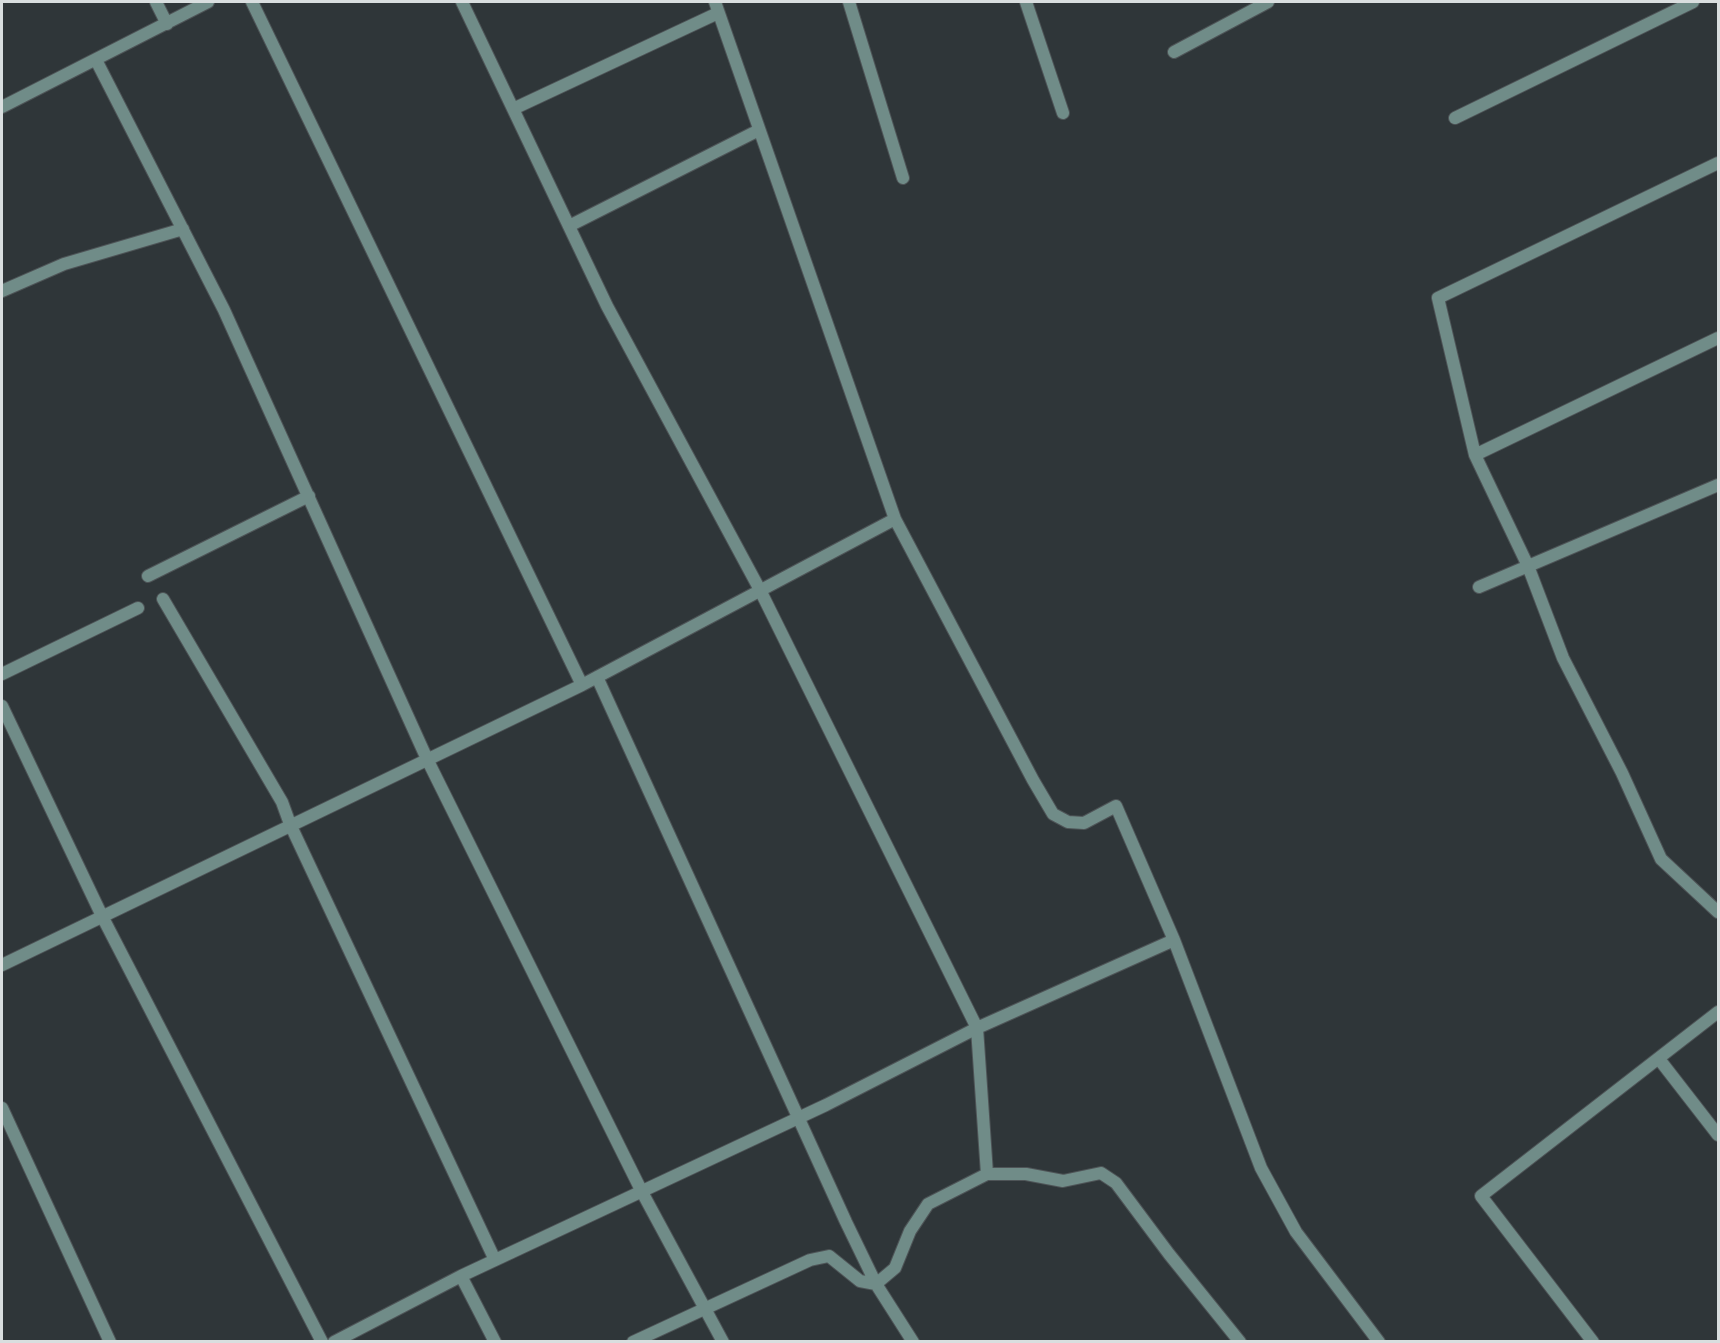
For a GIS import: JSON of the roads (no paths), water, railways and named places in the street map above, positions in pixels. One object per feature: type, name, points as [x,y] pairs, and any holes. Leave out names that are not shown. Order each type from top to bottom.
[{"type":"street","points":[[156,2],[167,24]]},
{"type":"street","points":[[2,106],[208,2]]},
{"type":"street","points":[[252,2],[582,685]]},
{"type":"street","points":[[462,2],[607,306],[760,590],[977,1028],[987,1174]]},
{"type":"street","points":[[849,2],[903,178]]},
{"type":"street","points":[[1026,2],[1063,113]]},
{"type":"street","points":[[1174,52],[1268,2]]},
{"type":"street","points":[[1455,118],[1693,2]]},
{"type":"street","points":[[513,109],[717,7],[895,519],[1053,814],[1068,822],[1084,822],[1116,806],[1174,940],[1261,1168],[1296,1232],[1378,1341]]},
{"type":"street","points":[[96,60],[224,310],[427,759],[642,1192],[723,1341]]},
{"type":"street","points":[[569,226],[759,130]]},
{"type":"street","points":[[1719,163],[1438,298],[1475,455],[1528,566],[1563,658],[1622,773],[1661,859],[1719,912]]},
{"type":"street","points":[[2,291],[64,264],[183,229]]},
{"type":"street","points":[[1475,455],[1719,338]]},
{"type":"street","points":[[1479,587],[1719,485]]},
{"type":"street","points":[[148,576],[309,496]]},
{"type":"street","points":[[2,965],[582,685],[895,519]]},
{"type":"street","points":[[163,599],[282,802],[290,824],[495,1260]]},
{"type":"street","points":[[2,674],[138,608]]},
{"type":"street","points":[[597,677],[876,1284],[913,1341]]},
{"type":"street","points":[[2,706],[102,916],[322,1341]]},
{"type":"street","points":[[334,1341],[461,1276],[799,1118],[977,1028],[1174,940]]},
{"type":"street","points":[[1593,1341],[1481,1196],[1719,1012]]},
{"type":"street","points":[[1659,1059],[1719,1135]]},
{"type":"street","points":[[2,1108],[110,1341]]},
{"type":"street","points":[[876,1284],[895,1268],[910,1231],[928,1204],[987,1174],[1026,1174],[1063,1181],[1101,1173],[1116,1183],[1168,1254],[1240,1341]]},
{"type":"street","points":[[633,1341],[810,1260],[829,1256],[860,1281],[876,1284]]},
{"type":"street","points":[[461,1276],[495,1341]]}]
